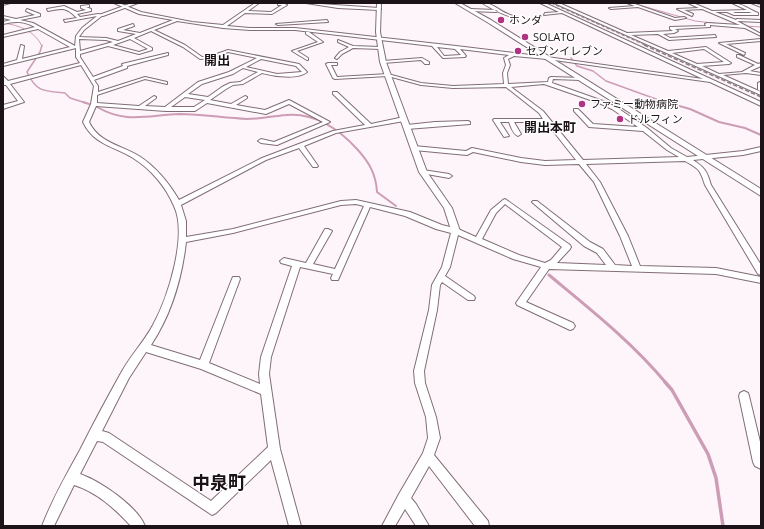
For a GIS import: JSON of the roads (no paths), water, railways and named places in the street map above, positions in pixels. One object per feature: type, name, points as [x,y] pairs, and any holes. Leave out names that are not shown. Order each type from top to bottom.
[{"type":"main road","points":[[457,3],[581,79],[761,193]]},
{"type":"street","points":[[3,4],[8,3]]},
{"type":"street","points":[[116,3],[144,14],[192,23],[250,29],[307,31],[573,61],[708,80]]},
{"type":"street","points":[[65,21],[101,15],[136,3]]},
{"type":"street","points":[[223,26],[246,12],[257,3]]},
{"type":"street","points":[[246,12],[272,13],[285,5],[279,4],[281,3]]},
{"type":"street","points":[[308,3],[338,7],[380,5]]},
{"type":"street","points":[[484,3],[501,11],[506,16],[516,17]]},
{"type":"street","points":[[542,3],[761,104]]},
{"type":"street","points":[[547,3],[761,100]]},
{"type":"street","points":[[556,3],[747,87],[761,91],[760,83]]},
{"type":"street","points":[[629,3],[675,19],[684,18]]},
{"type":"street","points":[[690,3],[744,26],[761,35]]},
{"type":"street","points":[[734,3],[761,16]]},
{"type":"street","points":[[753,3],[760,6]]},
{"type":"street","points":[[373,4],[380,5]]},
{"type":"street","points":[[380,5],[378,32],[382,62],[423,172],[448,208],[455,231],[446,266],[436,285],[419,371],[420,383],[431,417],[434,438],[428,456],[388,526]]},
{"type":"street","points":[[48,10],[64,7],[77,13],[90,10],[82,7],[88,6]]},
{"type":"street","points":[[611,8],[641,7]]},
{"type":"street","points":[[692,15],[679,9],[750,11],[757,14],[734,14],[728,11]]},
{"type":"street","points":[[3,23],[39,15],[27,10]]},
{"type":"street","points":[[470,10],[501,11]]},
{"type":"street","points":[[545,14],[577,12]]},
{"type":"street","points":[[77,13],[74,14],[79,18]]},
{"type":"street","points":[[75,47],[78,34],[101,15]]},
{"type":"street","points":[[3,17],[32,24],[75,47],[81,64],[96,86],[94,104],[86,122],[90,133],[96,138],[137,158],[166,185],[182,216],[183,240],[173,286],[160,321],[134,359],[48,526]]},
{"type":"street","points":[[658,18],[670,17]]},
{"type":"street","points":[[78,53],[131,38],[178,20]]},
{"type":"street","points":[[737,20],[761,21]]},
{"type":"street","points":[[307,31],[309,28],[308,22]]},
{"type":"street","points":[[250,29],[256,25],[327,22]]},
{"type":"street","points":[[673,23],[688,22]]},
{"type":"street","points":[[696,22],[744,26]]},
{"type":"street","points":[[133,24],[119,30],[140,34]]},
{"type":"street","points":[[612,36],[660,33],[676,31],[672,27],[705,27],[708,26],[707,24],[710,24]]},
{"type":"street","points":[[3,36],[37,28]]},
{"type":"street","points":[[151,30],[184,46],[202,58],[212,57],[228,51],[297,65],[305,72],[301,74],[277,74],[242,67]]},
{"type":"street","points":[[307,59],[294,51],[321,42],[306,33],[313,32]]},
{"type":"street","points":[[641,33],[650,40],[660,44]]},
{"type":"street","points":[[660,33],[669,39],[715,36]]},
{"type":"street","points":[[77,38],[106,39],[117,42]]},
{"type":"street","points":[[108,45],[139,53],[151,49],[131,38]]},
{"type":"street","points":[[744,54],[721,43],[761,40]]},
{"type":"street","points":[[339,41],[352,48]]},
{"type":"street","points":[[433,45],[443,57],[464,56],[456,48]]},
{"type":"street","points":[[19,61],[22,46]]},
{"type":"street","points":[[3,65],[75,47]]},
{"type":"street","points":[[337,58],[341,53],[352,48],[380,48]]},
{"type":"street","points":[[697,65],[729,64],[705,48]]},
{"type":"street","points":[[667,52],[714,48]]},
{"type":"street","points":[[92,79],[120,70],[125,67],[124,65],[167,54]]},
{"type":"street","points":[[515,54],[506,60],[508,66],[505,73],[504,82],[507,86],[534,105],[597,182],[624,236],[637,269]]},
{"type":"street","points":[[738,56],[759,66]]},
{"type":"street","points":[[166,109],[200,83],[231,73],[260,58]]},
{"type":"street","points":[[382,62],[422,59],[427,63]]},
{"type":"street","points":[[5,83],[81,64]]},
{"type":"street","points":[[334,64],[328,64],[335,78],[388,75],[428,85],[483,87],[536,83],[550,84],[611,106],[669,148],[700,167],[704,172],[708,185],[761,272]]},
{"type":"street","points":[[747,72],[759,66]]},
{"type":"street","points":[[94,104],[140,108],[194,110],[224,88],[247,81],[261,72]]},
{"type":"street","points":[[718,74],[747,72],[761,74]]},
{"type":"street","points":[[3,77],[5,83],[21,102],[3,107]]},
{"type":"street","points":[[96,94],[145,78],[165,83]]},
{"type":"street","points":[[550,84],[551,78],[581,79]]},
{"type":"street","points":[[730,91],[747,87]]},
{"type":"street","points":[[335,93],[370,125]]},
{"type":"street","points":[[184,95],[231,106],[266,112],[289,102],[327,122],[275,144],[261,141]]},
{"type":"street","points":[[140,108],[154,96]]},
{"type":"street","points":[[231,106],[245,97]]},
{"type":"street","points":[[611,106],[620,104]]},
{"type":"street","points":[[576,110],[591,126],[646,130],[657,128]]},
{"type":"street","points":[[177,204],[264,159],[335,132],[404,119]]},
{"type":"street","points":[[506,136],[496,120],[547,120]]},
{"type":"street","points":[[511,121],[518,134]]},
{"type":"street","points":[[407,126],[468,123]]},
{"type":"street","points":[[321,124],[335,132]]},
{"type":"street","points":[[301,146],[315,166]]},
{"type":"street","points":[[414,148],[468,153],[472,150],[521,160],[545,163],[686,159],[743,153],[761,149]]},
{"type":"street","points":[[423,172],[449,176]]},
{"type":"street","points":[[478,240],[493,212],[505,201],[567,247],[554,262],[546,266],[520,303],[570,326]]},
{"type":"street","points":[[183,240],[233,231],[341,203],[356,202],[413,215],[478,240],[516,257],[546,266],[716,271],[761,280]]},
{"type":"street","points":[[535,202],[587,244],[600,251],[613,268]]},
{"type":"street","points":[[284,261],[308,266],[337,275],[368,205]]},
{"type":"street","points":[[308,266],[327,233],[316,234]]},
{"type":"street","points":[[295,526],[274,449],[264,374],[266,357],[297,264]]},
{"type":"street","points":[[441,277],[471,298]]},
{"type":"street","points":[[203,365],[236,279]]},
{"type":"street","points":[[144,346],[203,365],[266,391]]},
{"type":"street","points":[[744,396],[759,462],[761,463]]},
{"type":"street","points":[[94,435],[105,437],[212,509],[274,449]]},
{"type":"street","points":[[428,456],[483,526]]},
{"type":"street","points":[[72,478],[78,479],[100,491],[127,512],[139,526]]},
{"type":"street","points":[[403,498],[412,508],[423,526]]},
{"type":"waterway","points":[[632,3],[695,21],[731,25]]},
{"type":"waterway","points":[[3,23],[21,27],[35,36],[42,46]]},
{"type":"waterway","points":[[744,26],[761,27]]},
{"type":"waterway","points":[[42,46],[40,52],[27,72],[30,79],[37,87],[46,91],[65,93],[70,98],[86,103]]},
{"type":"waterway","points":[[571,58],[577,66],[593,71],[606,81],[667,103]]},
{"type":"waterway","points":[[665,102],[690,109],[719,122],[745,128],[761,135]]},
{"type":"waterway","points":[[97,107],[108,112],[128,117],[180,114],[257,119],[296,115],[316,119],[334,129],[357,149],[371,169],[377,192],[396,206]]},
{"type":"waterway","points":[[549,275],[625,340],[666,383]]},
{"type":"waterway","points":[[665,382],[672,390],[708,454],[716,478],[723,526]]},
{"type":"railway","points":[[551,3],[647,46]]},
{"type":"railway","points":[[644,45],[761,97]]},
{"type":"place","name":"ホンダ","points":[[501,20]]},
{"type":"place","name":"SOLATO","points":[[525,37]]},
{"type":"place","name":"セブンイレブン","points":[[518,51]]},
{"type":"place","name":"ファミー動物病院","points":[[582,104]]},
{"type":"place","name":"ドルフィン","points":[[620,119]]},
{"type":"district","name":"開出","points":[[217,60]]},
{"type":"district","name":"開出本町","points":[[550,127]]},
{"type":"district","name":"中泉町","points":[[219,483]]}]
